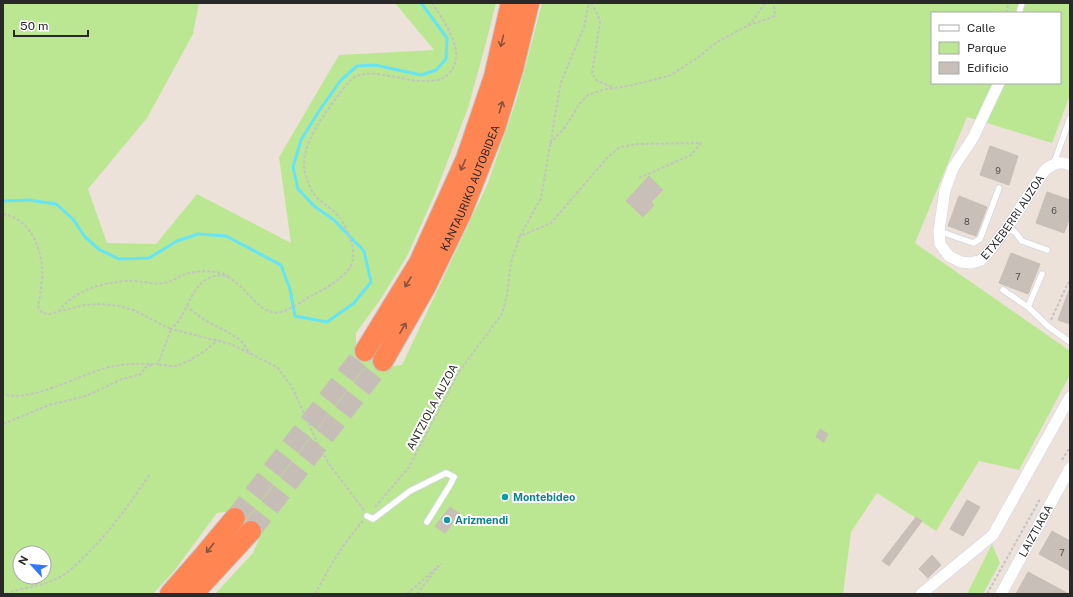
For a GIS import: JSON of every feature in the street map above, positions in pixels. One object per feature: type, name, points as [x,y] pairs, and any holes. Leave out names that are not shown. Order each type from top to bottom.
[{"type":"highway","name":"KANTAURIKO AUTOBIDEA","points":[[365,351],[419,263],[466,159],[494,77],[511,3]]},
{"type":"highway","name":"KANTAURIKO AUTOBIDEA","points":[[383,361],[426,286],[461,214],[495,128],[513,69],[529,3]]},
{"type":"highway","points":[[170,594],[206,554],[235,518]]},
{"type":"highway","points":[[193,594],[251,531]]},
{"type":"street","name":"ETXEBERRI AUZOA","points":[[999,84],[973,138],[954,168],[945,190],[939,231],[940,244],[949,256],[961,262],[971,263],[981,260],[1007,228],[1045,170],[1054,163]]},
{"type":"street","points":[[1054,163],[1068,163],[1070,165]]},
{"type":"street","points":[[921,594],[993,535],[1070,397]]},
{"type":"street","name":"LAIZTIAGA","points":[[1001,594],[1066,464]]},
{"type":"lane","points":[[1054,163],[1070,118]]},
{"type":"lane","points":[[939,231],[973,243],[980,238],[999,188]]},
{"type":"lane","points":[[1007,228],[1015,232],[1022,241],[1047,250]]},
{"type":"lane","points":[[1028,307],[1042,274]]},
{"type":"lane","points":[[1003,290],[1028,307],[1048,327],[1070,342]]},
{"type":"lane","points":[[367,516],[373,519],[410,491],[446,473],[454,477],[427,522]]},
{"type":"path","points":[[60,312],[63,305],[80,293],[109,283],[132,281],[164,284],[189,273],[212,271],[226,274],[266,309],[280,312],[293,307],[338,280],[353,261],[354,249],[339,217],[317,199],[310,188],[304,168],[307,150],[318,124],[330,105],[352,78],[360,75],[376,74],[428,82],[443,78],[454,68],[457,56],[456,49],[447,29],[432,3]]},
{"type":"path","points":[[590,3],[598,15],[600,22],[592,73],[596,80],[613,88]]},
{"type":"path","name":"ANTZIOLA AUZOA","points":[[315,594],[326,572],[347,539],[409,467],[458,373],[502,314],[507,295],[511,262],[520,236],[541,198],[561,82],[584,27],[590,3]]},
{"type":"path","points":[[747,26],[765,3]]},
{"type":"path","points":[[550,144],[565,127],[581,102],[588,95],[669,76],[697,58],[717,42],[747,26],[775,16],[774,3]]},
{"type":"path","points":[[520,236],[551,223],[607,158],[620,147],[637,144],[701,143],[691,155],[639,178]]},
{"type":"path","points":[[3,214],[19,220],[30,231],[38,245],[42,268],[38,307],[42,313],[49,314],[60,312],[84,305],[102,304],[120,306],[136,311],[171,329],[230,344],[276,368],[292,387],[321,451],[345,487],[361,505],[367,516]]},
{"type":"path","points":[[158,364],[171,329],[181,318],[187,305],[201,284],[209,278],[221,275],[233,280]]},
{"type":"path","points":[[1048,327],[1068,282],[1070,284]]},
{"type":"path","points":[[187,305],[207,322],[236,337],[251,354]]},
{"type":"path","points":[[3,394],[10,396],[38,392],[97,370],[115,366],[139,363],[175,366],[182,364],[209,349],[217,340]]},
{"type":"path","points":[[3,424],[49,405],[86,396],[122,379],[142,374],[144,368],[158,364]]},
{"type":"path","points":[[1066,464],[1070,447]]},
{"type":"path","points":[[6,594],[15,590],[53,580],[71,569],[104,536],[126,510],[150,474]]},
{"type":"path","points":[[988,594],[1043,494]]},
{"type":"path","points":[[407,594],[442,563],[417,594]]},
{"type":"green space","points":[[3,3],[199,3],[193,34],[147,118],[88,189],[107,243],[156,244],[197,194],[291,243],[279,157],[339,55],[434,50],[395,3],[496,3],[468,108],[435,194],[407,256],[382,297],[356,333],[356,346],[387,367],[402,365],[488,183],[517,98],[542,3],[1070,3],[1070,95],[1052,143],[967,117],[915,243],[1070,351],[1070,375],[1019,470],[979,461],[936,531],[877,493],[851,532],[843,594],[215,594],[253,553],[261,534],[232,511],[217,513],[174,571],[153,594],[3,594]]},
{"type":"green space","points":[[992,544],[1000,563],[983,594],[967,594]]},
{"type":"building","points":[[990,146],[1018,156],[1009,185],[980,175]]},
{"type":"building","points":[[649,176],[663,190],[651,202],[654,205],[643,217],[626,201]]},
{"type":"building","points":[[1047,192],[1070,200],[1070,217],[1064,233],[1036,223]]},
{"type":"building","points":[[959,196],[987,207],[976,236],[948,226]]},
{"type":"building","points":[[1011,253],[1040,264],[1028,294],[999,283]]},
{"type":"building","points":[[1070,290],[1070,324],[1058,320]]},
{"type":"building","points":[[820,429],[828,434],[824,442],[816,437]]},
{"type":"building","points":[[967,500],[980,507],[963,536],[950,529]]},
{"type":"building","name":"Arizmendi","points":[[450,507],[460,514],[445,533],[435,526]]},
{"type":"building","points":[[916,517],[922,521],[889,566],[882,561]]},
{"type":"building","points":[[1052,531],[1070,541],[1070,571],[1039,554]]},
{"type":"building","points":[[932,555],[941,565],[928,578],[919,569]]},
{"type":"building","points":[[1028,572],[1069,594],[1016,594]]},
{"type":"waterway","points":[[3,201],[29,200],[56,204],[73,219],[85,237],[100,250],[119,259],[149,258],[177,241],[198,234],[226,236],[281,265],[290,289],[295,316],[327,322],[354,303],[371,282],[364,251],[334,220],[314,206],[298,189],[293,167],[301,140],[319,111],[341,80],[357,66],[375,65],[421,75],[436,70],[446,59],[447,38],[421,3]]},
{"type":"tunnel","points":[[235,518],[365,351]]},
{"type":"tunnel","points":[[251,531],[383,361]]},
{"type":"place","name":"Montebideo","points":[[505,497]]},
{"type":"place","name":"Arizmendi","points":[[447,520]]}]
